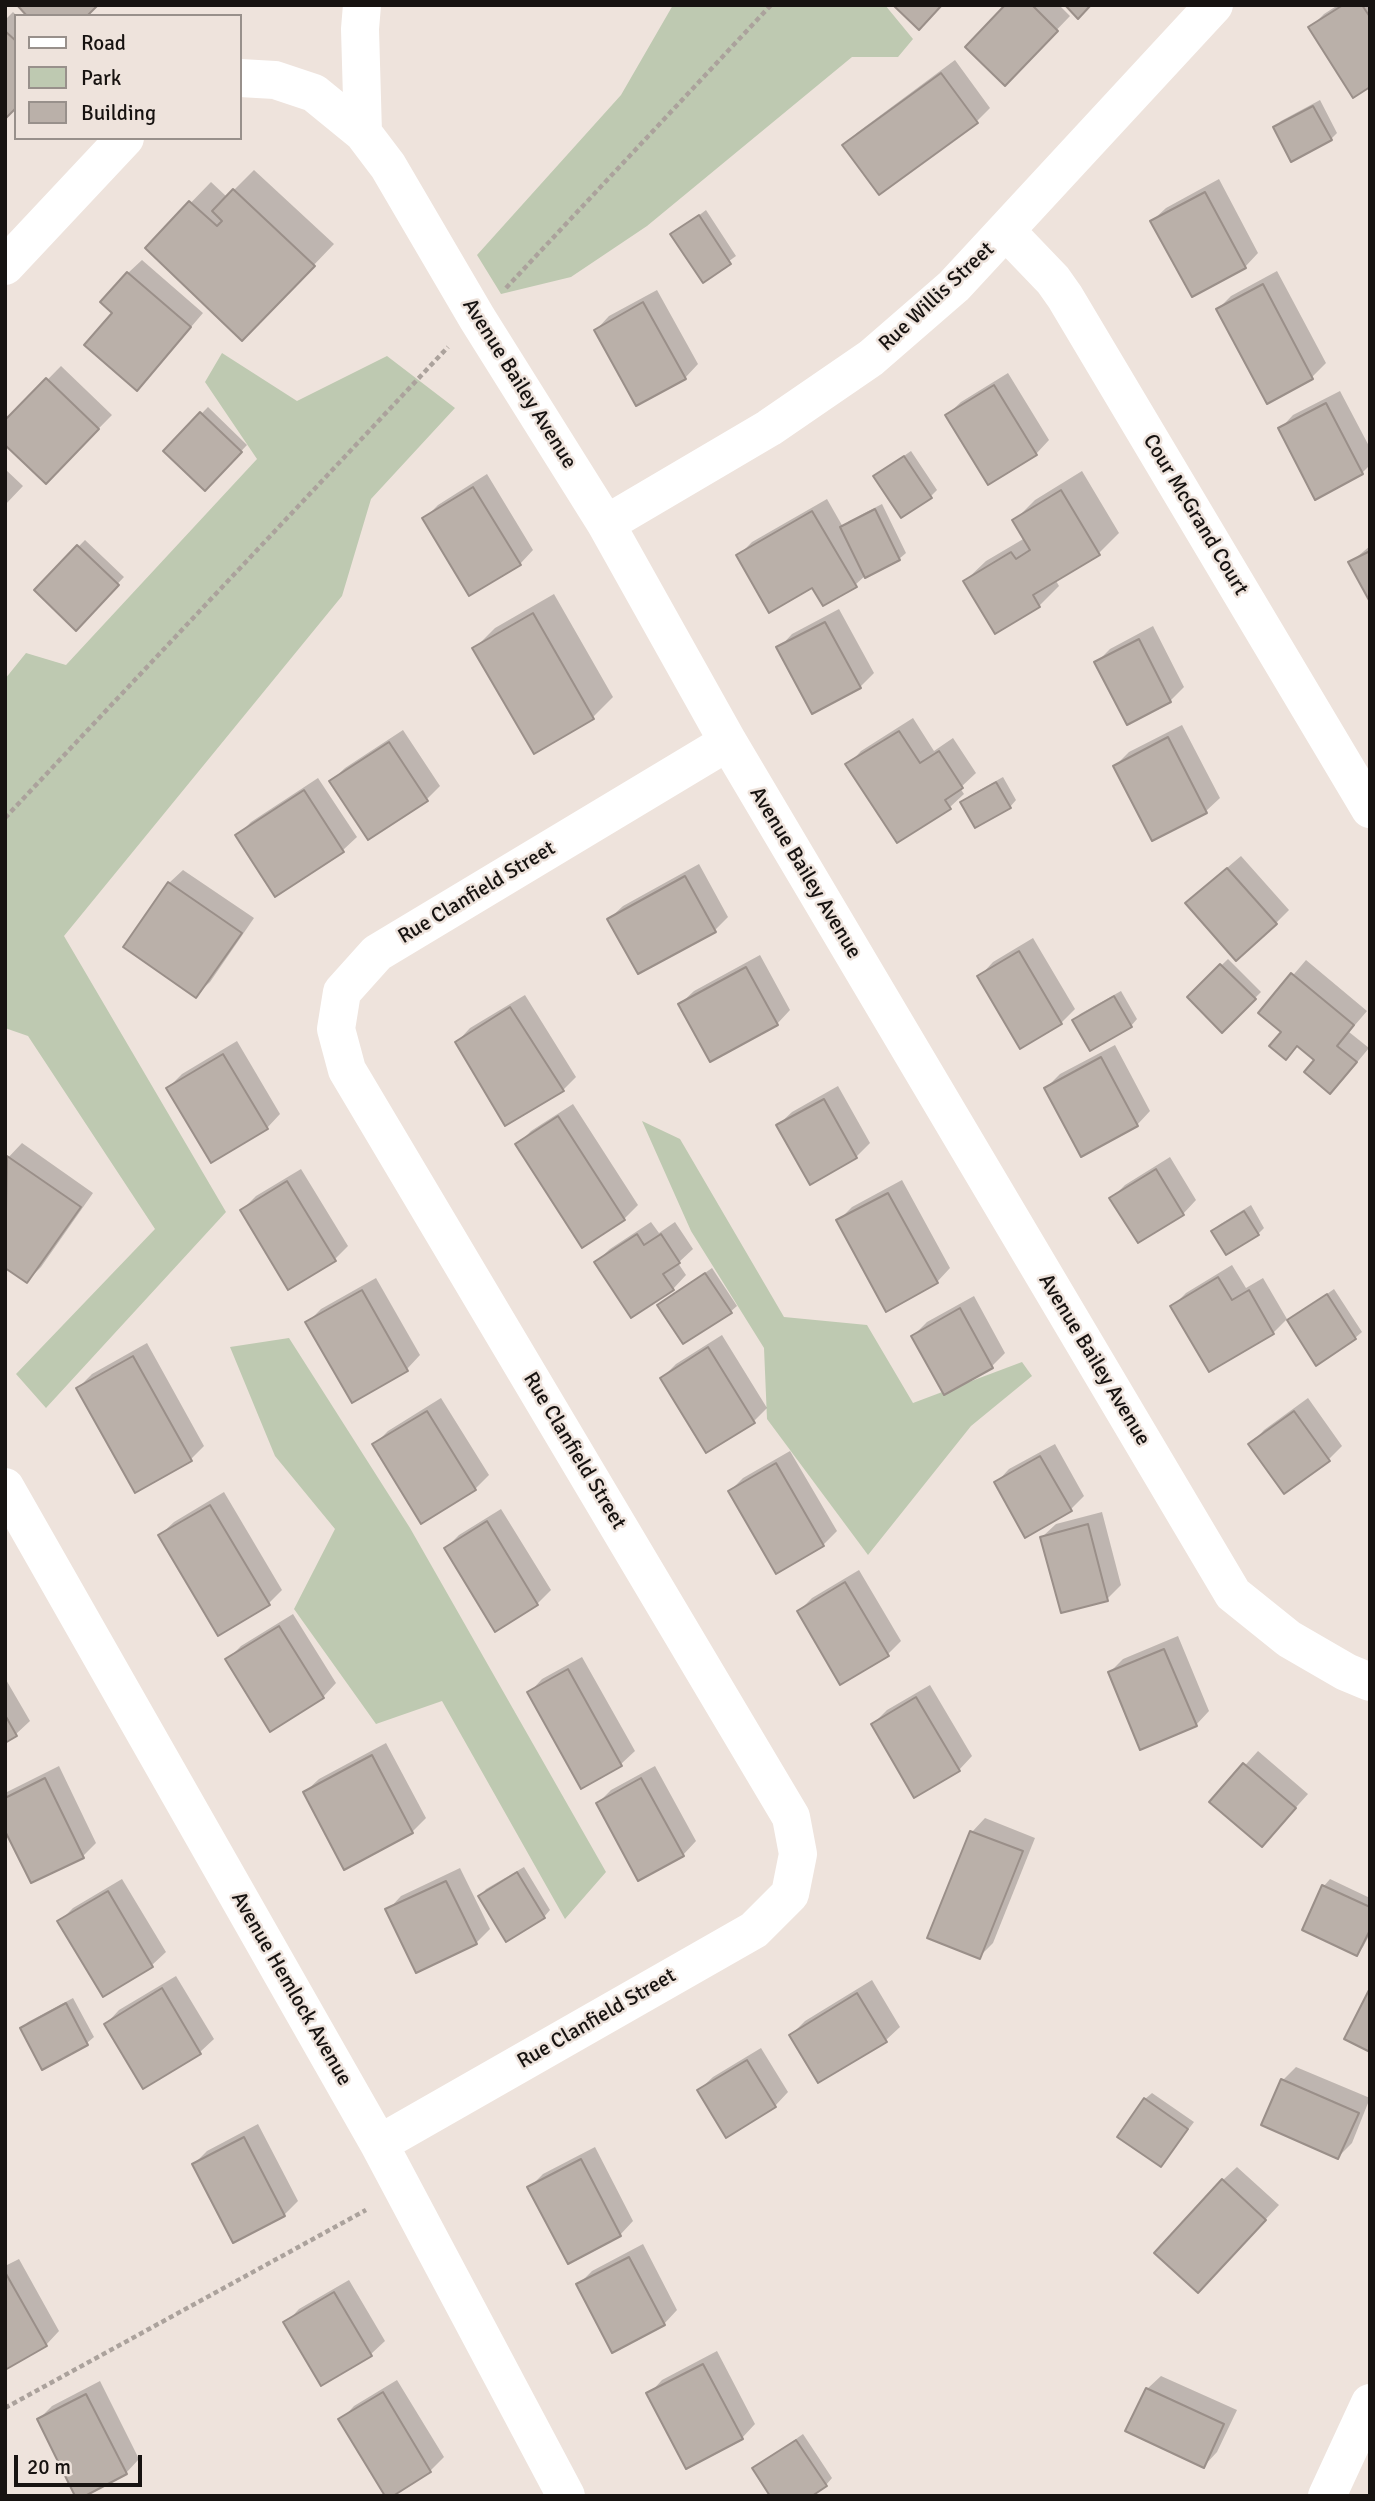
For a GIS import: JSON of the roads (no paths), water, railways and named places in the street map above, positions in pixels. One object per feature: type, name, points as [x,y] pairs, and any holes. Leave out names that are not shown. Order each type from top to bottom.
[{"type":"street","points":[[362,5],[360,29],[363,133]]},
{"type":"street","name":"Rue Willis Street","points":[[606,524],[768,428],[872,358],[954,286],[1214,5]]},
{"type":"street","name":"Avenue Bailey Avenue","points":[[242,78],[275,80],[314,93],[363,133],[388,166],[477,318],[606,524],[728,742],[1233,1594],[1289,1639],[1346,1672],[1370,1682]]},
{"type":"street","points":[[5,266],[123,140]]},
{"type":"street","name":"Cour McGrand Court","points":[[1006,231],[1053,280],[1065,297],[1370,809]]},
{"type":"street","name":"Rue Clanfield Street","points":[[379,2144],[754,1930],[790,1894],[798,1854],[791,1816],[347,1070],[336,1029],[342,992],[377,953],[728,742]]},
{"type":"street","name":"Avenue Hemlock Avenue","points":[[5,1488],[379,2144],[566,2496]]},
{"type":"street","points":[[1327,2496],[1370,2403]]}]
